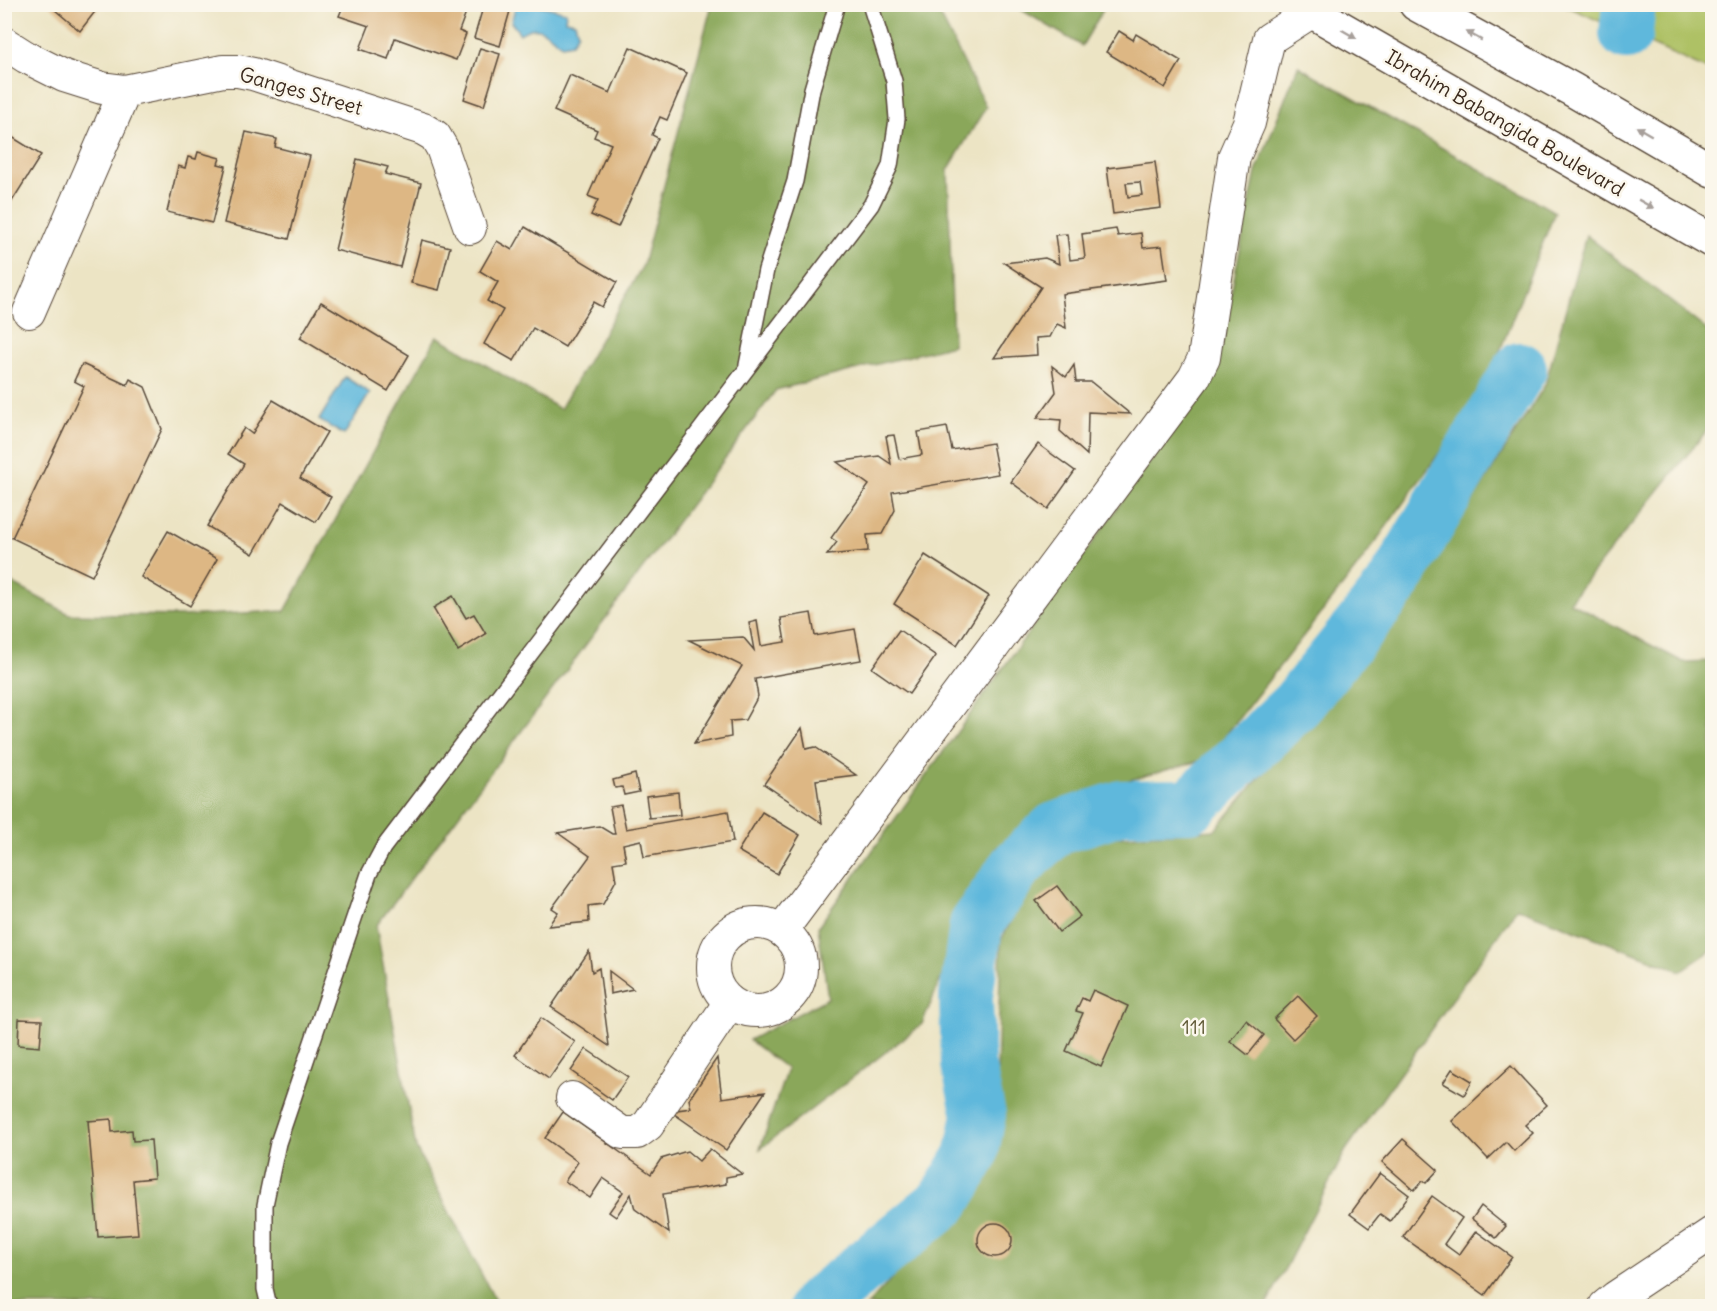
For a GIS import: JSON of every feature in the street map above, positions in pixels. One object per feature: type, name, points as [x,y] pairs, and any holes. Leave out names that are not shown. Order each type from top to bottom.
[{"type":"street","points":[[1416,4],[1573,90],[1713,171]]},
{"type":"street","points":[[782,930],[1194,378],[1204,358],[1234,157],[1249,123],[1269,39],[1305,8]]},
{"type":"street","name":"Ibrahim Babangida Boulevard","points":[[1305,8],[1713,241]]},
{"type":"street","name":"Ganges Street","points":[[4,43],[64,76],[102,88],[125,91],[223,71],[238,71],[423,129],[435,136],[442,148],[470,228]]},
{"type":"street","points":[[29,312],[125,91]]},
{"type":"street","points":[[753,922],[768,924],[782,930],[792,939],[799,952],[800,973],[794,993],[771,1010],[750,1010],[730,1002],[719,991],[713,977],[712,962],[716,948],[725,935],[738,926],[753,922]]},
{"type":"street","points":[[572,1098],[622,1133],[637,1133],[648,1125],[730,1002]]},
{"type":"street","points":[[1605,1306],[1713,1233]]},
{"type":"lane","points":[[747,368],[766,270],[795,181],[812,89],[837,4]]},
{"type":"lane","points":[[269,1306],[265,1289],[265,1205],[278,1143],[374,865],[390,838],[871,205],[890,166],[897,119],[894,81],[870,4]]},
{"type":"green space","points":[[698,5],[935,5],[986,107],[948,170],[953,345],[776,390],[376,926],[416,1148],[498,1306],[5,1306],[4,579],[69,614],[181,616],[285,611],[437,336],[560,409],[643,265],[711,8]]},
{"type":"green space","points":[[1013,5],[1106,5],[1082,46]]},
{"type":"green space","points":[[1564,5],[1712,5],[1712,72]]},
{"type":"green space","points":[[1298,66],[1555,212],[1484,391],[1358,566],[1207,759],[1115,784],[996,848],[922,1024],[760,1149],[787,1069],[749,1040],[828,998],[818,927],[1215,371],[1256,172]]},
{"type":"green space","name":"111","points":[[1586,235],[1712,334],[1712,424],[1569,602],[1683,662],[1712,661],[1712,950],[1681,971],[1517,908],[1346,1150],[1266,1306],[867,1306],[991,1169],[997,1075],[1001,940],[1039,868],[1096,838],[1215,830],[1413,596],[1545,385]]},
{"type":"water","points":[[516,5],[538,5],[566,12],[565,20],[575,22],[578,33],[572,43],[562,45],[542,30],[532,29],[520,34],[511,22]]},
{"type":"water","points":[[345,377],[370,393],[344,435],[319,420]]},
{"type":"building","points":[[48,4],[101,4],[80,31]]},
{"type":"building","points":[[344,4],[438,4],[446,8],[447,4],[469,4],[459,31],[466,34],[456,60],[395,38],[388,59],[360,49],[369,26],[339,16]]},
{"type":"building","points":[[484,4],[512,4],[500,46],[474,38]]},
{"type":"building","points":[[1119,31],[1133,40],[1136,34],[1181,61],[1165,88],[1106,52]]},
{"type":"building","points":[[630,47],[687,73],[667,120],[660,117],[652,135],[658,138],[618,227],[591,215],[598,200],[588,196],[611,144],[594,137],[597,130],[554,111],[570,75],[610,93]]},
{"type":"building","points":[[480,48],[500,54],[484,106],[464,99]]},
{"type":"building","points":[[4,121],[12,125],[7,134],[41,155],[4,214]]},
{"type":"building","points":[[246,132],[277,139],[275,147],[310,156],[289,239],[224,223]]},
{"type":"building","points":[[198,152],[220,158],[218,164],[226,166],[212,223],[167,212],[178,166],[185,168],[188,157],[196,159]]},
{"type":"building","points":[[357,159],[388,167],[385,174],[421,183],[400,267],[335,250]]},
{"type":"building","points":[[1155,162],[1161,208],[1113,214],[1107,168]],"holes":[[[1140,182],[1142,195],[1128,197],[1126,183]]]},
{"type":"building","points":[[525,227],[617,282],[602,307],[593,302],[565,347],[533,328],[514,361],[484,344],[503,310],[487,301],[498,282],[480,271],[497,241],[512,250]]},
{"type":"building","points":[[1116,229],[1118,236],[1141,233],[1143,248],[1162,246],[1167,280],[1062,294],[1066,328],[1057,324],[1050,337],[1036,338],[1037,355],[994,358],[1041,287],[1004,263],[1045,258],[1059,264],[1055,235],[1067,234],[1070,260],[1085,258],[1082,234]]},
{"type":"building","points":[[422,240],[450,247],[439,290],[411,283]]},
{"type":"building","points":[[321,302],[409,355],[388,391],[300,338]]},
{"type":"building","points":[[82,364],[127,385],[130,379],[145,387],[162,429],[92,576],[12,538],[84,386],[74,381]]},
{"type":"building","points":[[1074,365],[1076,382],[1091,382],[1130,414],[1088,412],[1087,455],[1060,431],[1061,420],[1037,418],[1056,392],[1052,366],[1066,377]]},
{"type":"building","points":[[273,400],[327,432],[300,478],[331,497],[316,522],[283,502],[253,554],[207,526],[244,464],[228,454],[244,428],[252,434]]},
{"type":"building","points":[[947,427],[952,450],[992,443],[998,474],[892,492],[895,510],[882,534],[867,535],[868,551],[827,555],[837,542],[831,538],[869,485],[837,462],[879,456],[891,464],[886,436],[894,435],[899,459],[922,455],[918,432]]},
{"type":"building","points":[[1038,444],[1075,471],[1048,509],[1011,482]]},
{"type":"building","points":[[168,531],[217,559],[190,606],[141,577]]},
{"type":"building","points":[[925,555],[989,596],[957,645],[894,604]]},
{"type":"building","points":[[453,596],[466,618],[474,614],[486,634],[458,651],[433,608]]},
{"type":"building","points":[[811,613],[815,636],[855,629],[861,660],[755,679],[758,696],[745,720],[730,721],[731,737],[694,744],[742,666],[689,640],[743,637],[754,650],[749,623],[757,621],[761,646],[785,642],[781,618]]},
{"type":"building","points":[[899,630],[936,656],[909,694],[872,668]]},
{"type":"building","points":[[802,728],[806,749],[815,747],[856,775],[816,780],[822,823],[764,784]]},
{"type":"building","points":[[635,774],[639,792],[624,795],[622,787],[615,788],[613,780]]},
{"type":"building","points":[[678,792],[680,815],[649,818],[646,796]]},
{"type":"building","points":[[621,805],[626,829],[728,811],[733,842],[644,857],[641,840],[623,844],[626,861],[613,863],[616,880],[603,904],[588,906],[589,922],[548,926],[558,912],[552,908],[590,856],[558,833],[599,826],[615,834],[610,807]]},
{"type":"building","points":[[762,812],[800,835],[777,874],[738,851]]},
{"type":"building","points":[[1057,886],[1080,916],[1059,932],[1036,901]]},
{"type":"building","points":[[589,951],[592,972],[599,968],[609,1046],[551,1007]]},
{"type":"building","points":[[609,971],[633,989],[610,994]]},
{"type":"building","points":[[1093,990],[1128,1006],[1101,1067],[1066,1051],[1083,1013],[1076,1011],[1082,998],[1088,1001]]},
{"type":"building","points":[[1298,996],[1317,1016],[1293,1039],[1274,1019]]},
{"type":"building","points":[[541,1018],[575,1042],[549,1079],[515,1055]]},
{"type":"building","points":[[19,1019],[42,1020],[40,1047],[18,1045]]},
{"type":"building","points":[[1246,1020],[1264,1035],[1248,1055],[1230,1041]]},
{"type":"building","points":[[586,1049],[628,1077],[612,1100],[571,1071]]},
{"type":"building","points":[[717,1058],[722,1098],[765,1092],[726,1150],[670,1111],[691,1108],[689,1099]]},
{"type":"building","points":[[1511,1066],[1547,1105],[1525,1125],[1533,1133],[1514,1151],[1506,1142],[1488,1159],[1452,1121]]},
{"type":"building","points":[[1452,1069],[1472,1081],[1464,1095],[1443,1083]]},
{"type":"building","points":[[563,1112],[651,1174],[661,1159],[687,1151],[699,1161],[710,1149],[742,1174],[726,1177],[726,1184],[663,1194],[669,1233],[635,1209],[631,1194],[616,1217],[609,1212],[623,1192],[603,1178],[590,1198],[565,1181],[578,1162],[545,1138]]},
{"type":"building","points":[[111,1119],[112,1132],[132,1130],[133,1141],[151,1140],[154,1178],[133,1180],[138,1234],[98,1237],[88,1121]]},
{"type":"building","points":[[1403,1139],[1438,1170],[1426,1183],[1423,1181],[1414,1190],[1382,1162]]},
{"type":"building","points":[[1380,1173],[1409,1195],[1390,1221],[1380,1214],[1369,1228],[1350,1214]]},
{"type":"building","points":[[1432,1196],[1462,1218],[1444,1244],[1459,1255],[1476,1231],[1512,1257],[1485,1295],[1403,1237]]},
{"type":"building","points":[[1481,1206],[1506,1226],[1496,1238],[1472,1219]]},
{"type":"building","points":[[995,1223],[1007,1228],[1012,1240],[1007,1252],[995,1257],[983,1252],[978,1240],[983,1228]]},
{"type":"waterway","points":[[1626,33],[1629,4]]},
{"type":"waterway","points":[[816,1306],[944,1201],[971,1156],[979,1115],[968,1064],[966,997],[976,925],[1016,866],[1055,829],[1122,807],[1190,806],[1297,704],[1390,589],[1520,369]]}]
